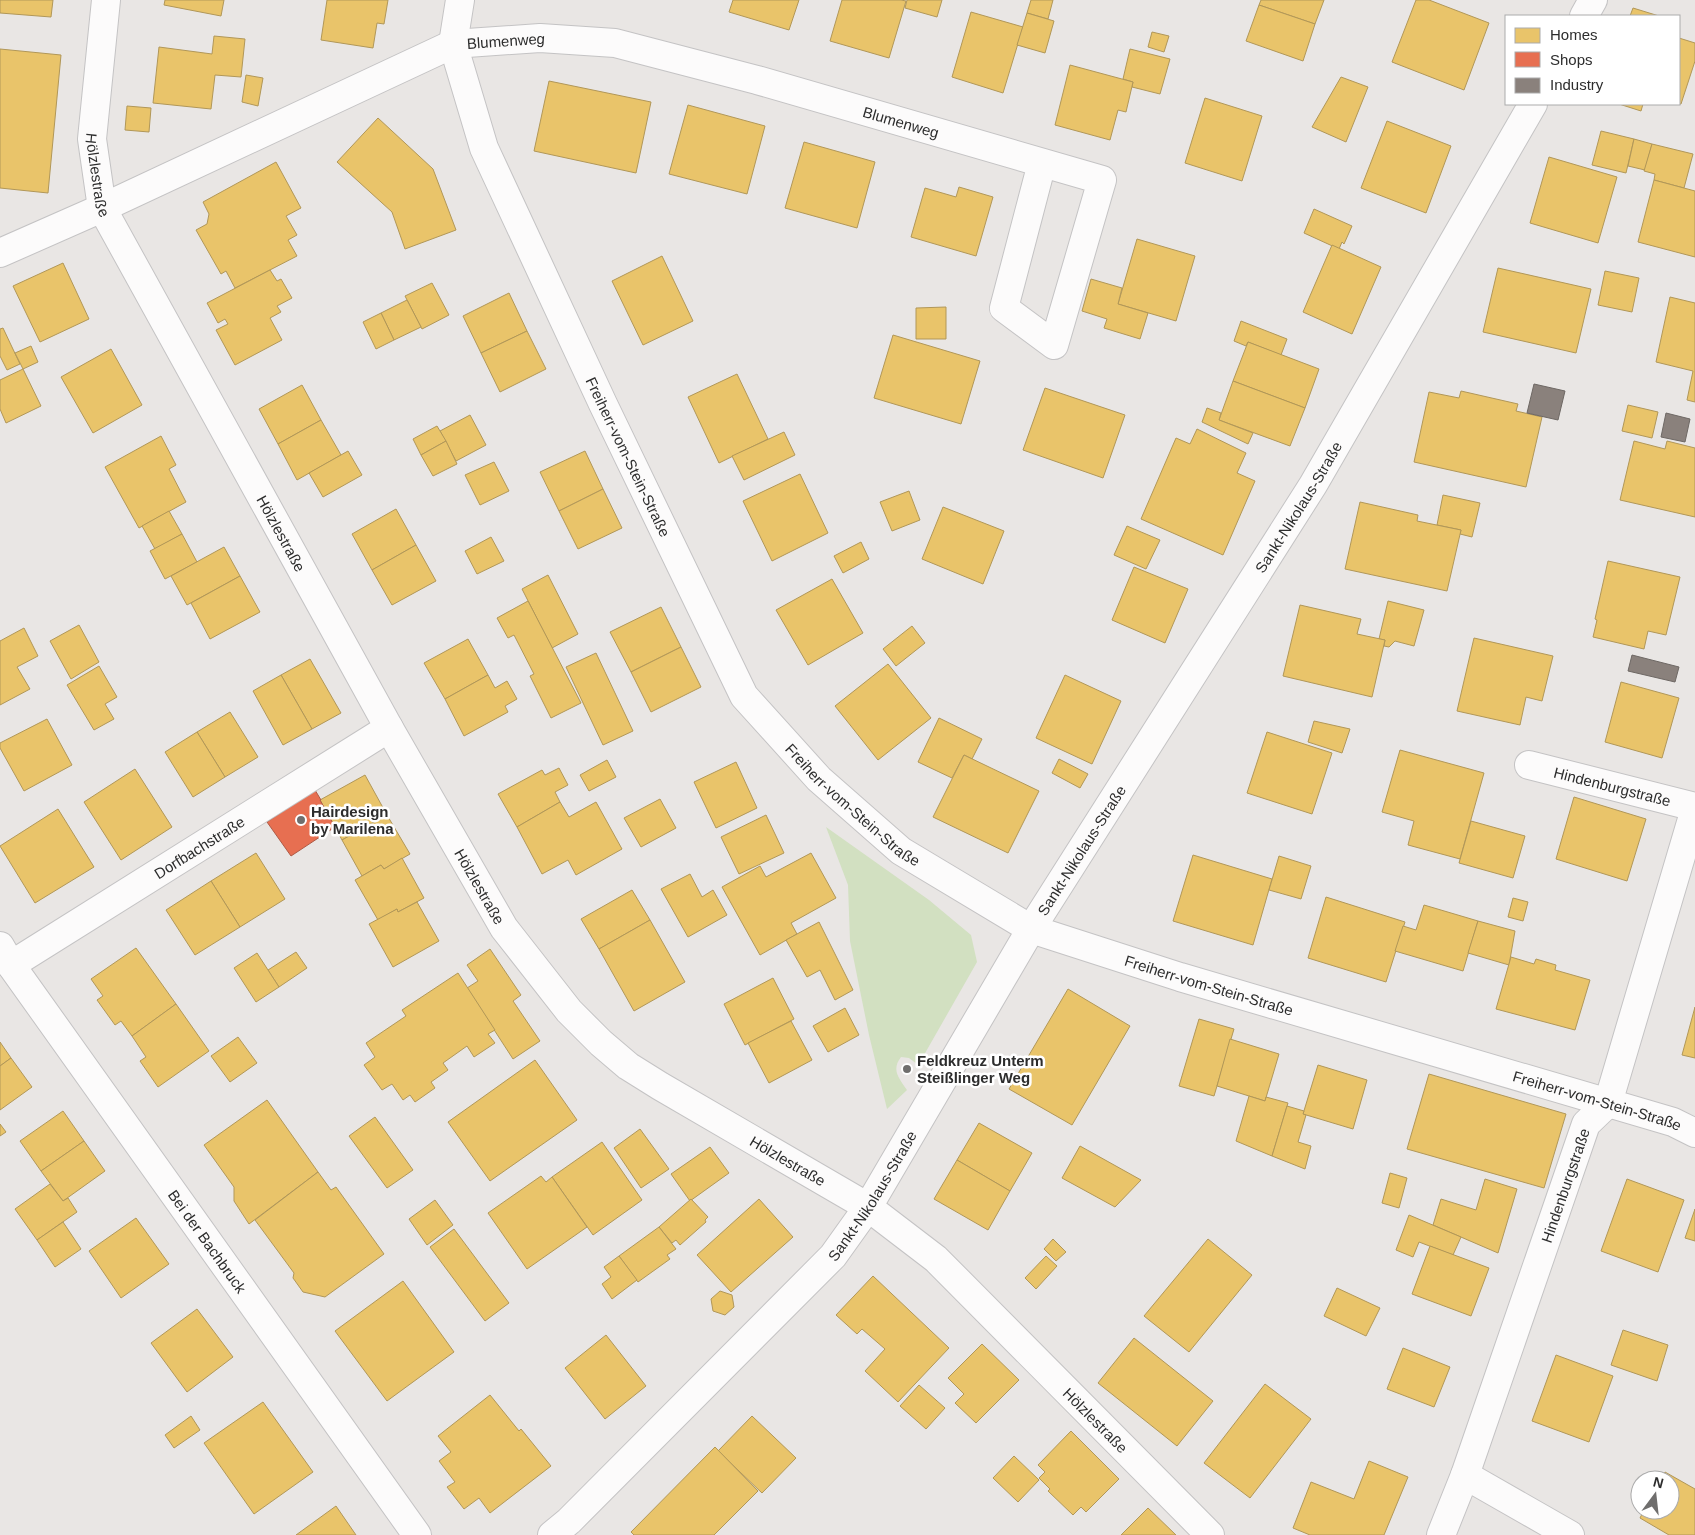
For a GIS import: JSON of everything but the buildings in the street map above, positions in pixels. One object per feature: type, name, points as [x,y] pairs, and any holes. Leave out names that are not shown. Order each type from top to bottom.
[{"type":"street","name":"Hölzlestraße","points":[[106,0],[92,139],[102,208],[389,728],[504,928],[569,1011],[601,1043],[628,1066],[868,1207],[936,1259],[1210,1535]]},
{"type":"street","name":"Freiherr-vom-Stein-Straße","points":[[460,0],[453,44],[484,148],[603,404],[744,696],[819,780],[901,851],[1032,929],[1180,977],[1673,1122],[1695,1133]]},
{"type":"street","points":[[1585,15],[1593,0]]},
{"type":"street","name":"Blumenweg","points":[[0,253],[102,208],[453,44],[540,38],[615,43],[757,80],[1102,180],[1054,346],[1004,308],[1042,163]]},
{"type":"street","name":"Sankt-Nikolaus-Straße","points":[[552,1535],[569,1521],[795,1296],[833,1256],[868,1207],[1032,929],[1313,485],[1532,105]]},
{"type":"street","name":"Dorfbachstraße","points":[[5,956],[389,728]]},
{"type":"street","name":"Hindenburgstraße","points":[[1441,1535],[1465,1475],[1586,1124],[1608,1103],[1695,808],[1529,764]]},
{"type":"street","name":"Bei der Bachbruck","points":[[5,956],[417,1535]]},
{"type":"street","points":[[1465,1475],[1570,1535]]},
{"type":"green space","points":[[826,827],[929,900],[971,935],[977,962],[917,1064],[909,1058],[901,1057],[896,1070],[907,1090],[887,1109],[869,1035],[850,941],[848,885]]},
{"type":"place","name":"Hairdesign by Marilena","points":[[301,820]]},
{"type":"place","name":"Feldkreuz Unterm Steißlinger Weg","points":[[907,1069]]}]
